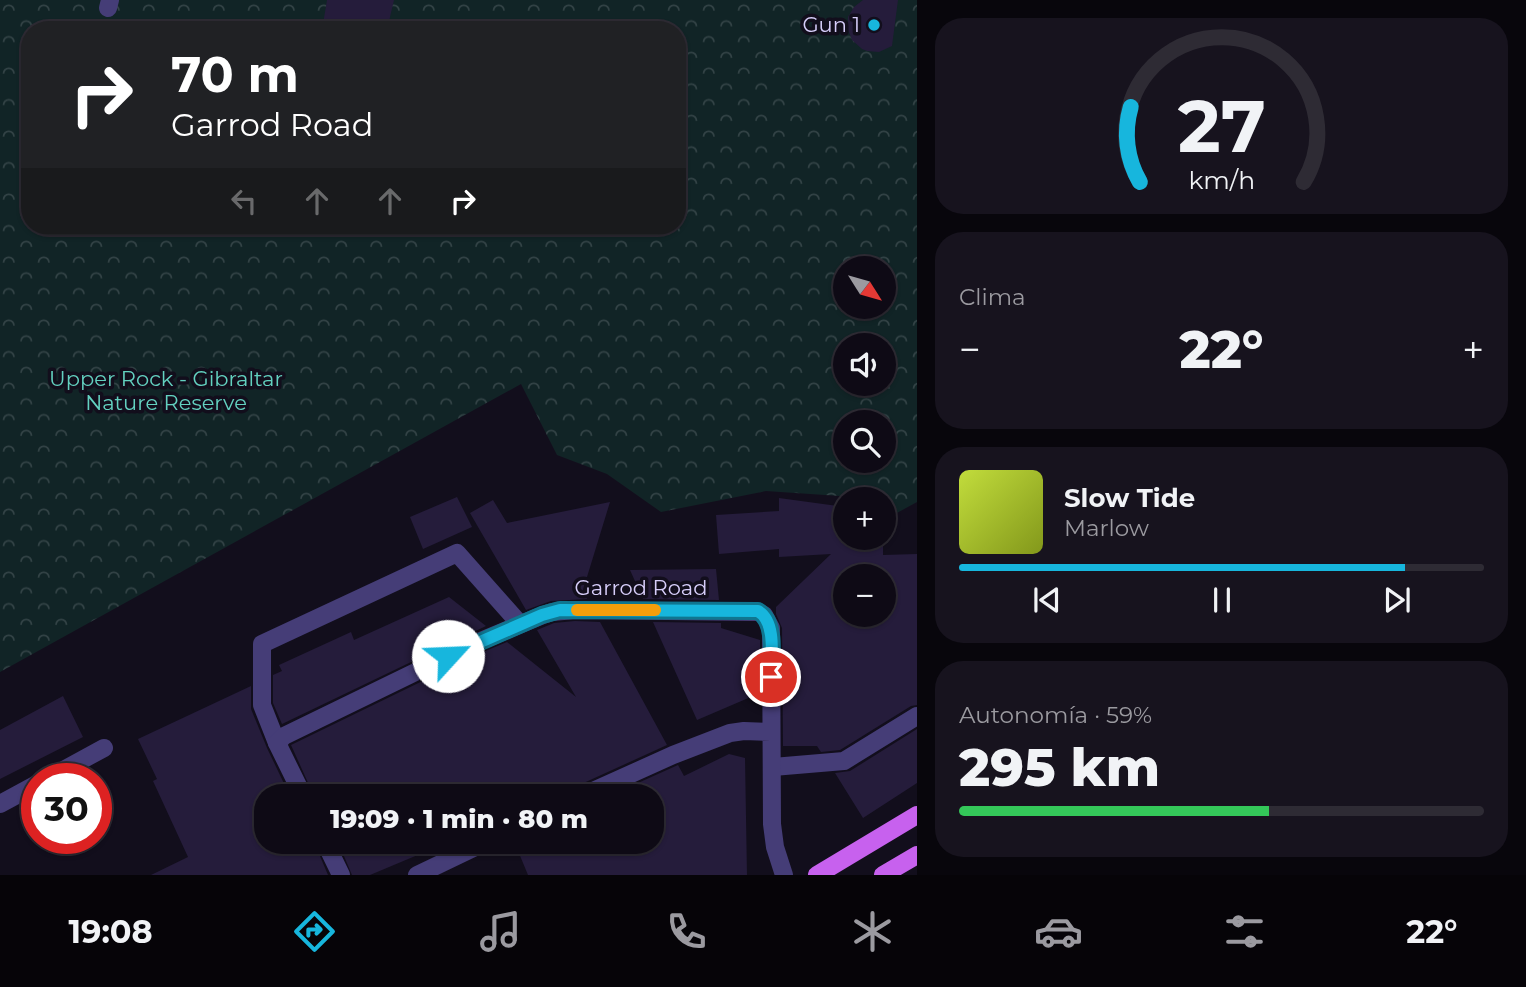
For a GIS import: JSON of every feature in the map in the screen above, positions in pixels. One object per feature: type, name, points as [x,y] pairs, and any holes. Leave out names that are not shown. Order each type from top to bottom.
[{"type":"main road","points":[[817,875],[917,815]]},
{"type":"main road","points":[[883,875],[917,855]]},
{"type":"street","points":[[297,784],[262,705],[262,644],[457,553],[520,624]]},
{"type":"street","name":"Garrod Road","points":[[277,743],[291,731],[459,651],[552,612],[758,611],[766,617],[771,628],[772,824],[775,847],[784,875]]},
{"type":"street","points":[[772,767],[844,761],[917,716]]},
{"type":"street","points":[[609,784],[730,733],[771,732]]},
{"type":"street","points":[[76,763],[104,748]]},
{"type":"street","points":[[0,804],[21,793]]},
{"type":"street","points":[[331,854],[341,875]]},
{"type":"street","points":[[417,875],[461,854]]},
{"type":"green space","name":"Upper Rock - Gibraltar Nature Reserve","points":[[0,0],[917,0],[917,502],[896,513],[896,487],[833,487],[833,496],[766,491],[661,512],[607,474],[557,455],[521,384],[0,672]]},
{"type":"building","points":[[327,0],[394,0],[389,21],[324,21]]},
{"type":"building","points":[[863,0],[898,0],[892,46],[879,52],[862,49],[852,40],[848,30],[848,17],[854,7]]},
{"type":"building","points":[[457,497],[472,527],[423,549],[410,517]]},
{"type":"building","points":[[779,498],[833,505],[833,550],[883,550],[883,555],[917,554],[917,705],[911,706],[840,750],[821,752],[817,746],[783,746],[782,628],[776,607],[831,554],[779,557],[779,549],[719,554],[716,515],[779,511]]},
{"type":"building","points":[[493,500],[507,523],[610,502],[583,590],[587,599],[551,601],[526,610],[470,513]]},
{"type":"building","points":[[716,569],[719,600],[643,599],[630,570]]},
{"type":"building","points":[[449,597],[486,626],[282,724],[273,703],[273,675],[282,671],[279,665],[351,632],[354,640]]},
{"type":"building","points":[[600,622],[667,745],[581,784],[309,784],[291,745],[507,642],[576,697],[537,630],[554,623]]},
{"type":"building","points":[[653,622],[721,623],[721,628],[760,640],[760,693],[697,720]]},
{"type":"building","points":[[251,686],[251,709],[284,784],[254,784],[254,854],[319,854],[328,875],[151,875],[188,857],[153,781],[157,779],[138,739]]},
{"type":"building","points":[[63,696],[83,737],[32,763],[21,763],[21,768],[0,779],[0,730]]},
{"type":"building","points":[[917,729],[917,783],[863,818],[835,773],[850,771]]},
{"type":"building","points":[[729,754],[745,758],[747,875],[528,875],[519,854],[664,854],[664,784],[636,784],[678,765],[684,776]]},
{"type":"building","points":[[343,854],[420,854],[370,875],[352,875]]},
{"type":"slow traffic","points":[[577,610],[655,610]]},
{"type":"place","name":"Gun 1","points":[[874,25]]},
{"type":"route","points":[[448,656],[542,615],[560,610],[758,611],[766,617],[771,628],[771,677]]}]
